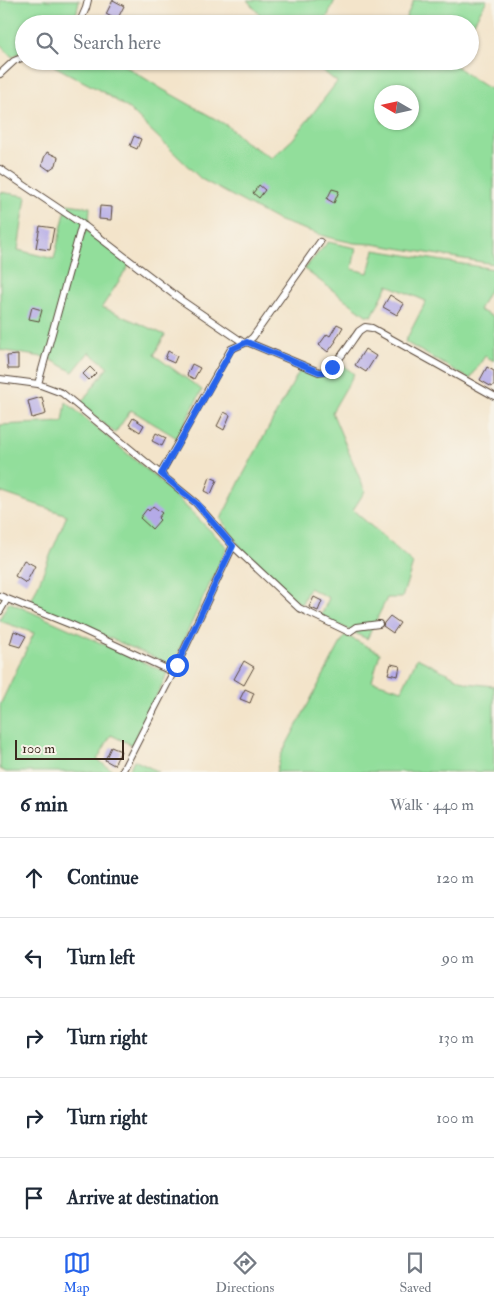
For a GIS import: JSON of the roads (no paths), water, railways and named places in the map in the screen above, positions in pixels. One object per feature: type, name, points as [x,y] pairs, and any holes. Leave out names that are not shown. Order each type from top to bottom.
[{"type":"street","points":[[83,15],[88,0]]},
{"type":"street","points":[[0,74],[15,61]]},
{"type":"street","points":[[0,169],[82,224],[181,300],[246,342],[319,372],[324,372],[332,367],[359,331],[365,327],[372,328],[494,396]]},
{"type":"street","points":[[38,384],[82,224]]},
{"type":"street","points":[[161,474],[232,349],[253,337],[320,242]]},
{"type":"street","points":[[0,379],[38,384],[62,393],[196,503],[233,546],[299,608],[348,632],[356,627],[379,624]]},
{"type":"street","points":[[122,772],[177,665],[233,546]]},
{"type":"street","points":[[0,596],[72,625],[173,672]]},
{"type":"street","points":[[0,610],[7,598]]}]
